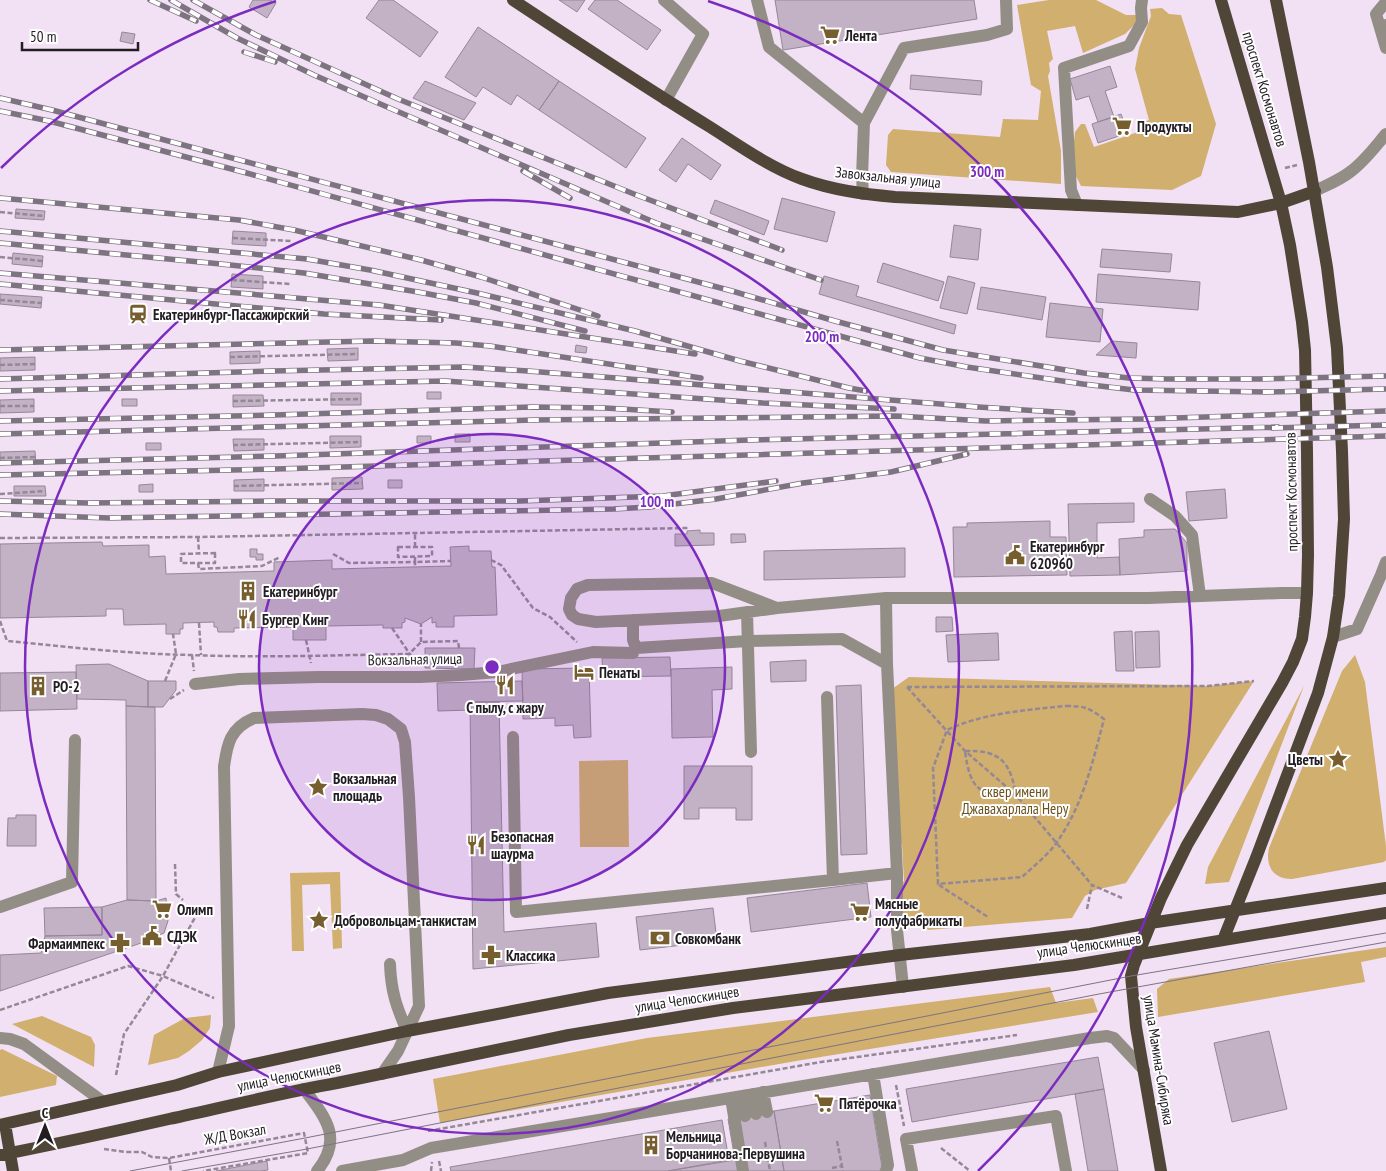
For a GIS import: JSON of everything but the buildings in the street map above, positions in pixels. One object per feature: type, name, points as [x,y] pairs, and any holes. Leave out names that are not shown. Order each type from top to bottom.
[{"type":"main road","name":"Завокзальная улица","points":[[513,0],[666,100],[778,169],[835,189],[895,197],[1238,212],[1281,203],[1315,191]]},
{"type":"main road","name":"проспект Космонавтов","points":[[1138,954],[1161,898],[1187,846],[1293,662],[1303,633],[1307,593],[1305,350],[1299,295],[1281,203],[1221,0]]},
{"type":"main road","name":"проспект Космонавтов","points":[[1223,940],[1318,693],[1333,637],[1339,596],[1344,519],[1337,348],[1327,267],[1315,191],[1276,0]]},
{"type":"main road","name":"улица Челюскинцев","points":[[2,1124],[177,1085],[218,1072],[407,1031],[608,993],[900,955],[1090,934],[1150,923],[1386,888]]},
{"type":"main road","name":"улица Челюскинцев","points":[[5,1154],[209,1109],[569,1035],[733,1008],[1068,965],[1386,913]]},
{"type":"main road","name":"улица Мамина-Сибиряка","points":[[1138,954],[1131,976],[1136,1027],[1161,1171]]},
{"type":"main road","points":[[2,1124],[5,1154],[13,1171]]},
{"type":"street","points":[[664,0],[703,34],[666,100]]},
{"type":"street","points":[[757,0],[769,47],[864,123]]},
{"type":"street","points":[[863,194],[864,123],[904,48],[987,36],[1007,29],[1006,0]]},
{"type":"street","points":[[1077,205],[1071,190],[1064,68],[1129,46],[1142,22],[1142,0]]},
{"type":"street","points":[[1386,2],[1376,14],[1384,28],[1386,48]]},
{"type":"street","points":[[1315,191],[1351,171],[1365,159],[1386,134]]},
{"type":"street","points":[[1150,499],[1175,516],[1192,535],[1200,596]]},
{"type":"street","points":[[1333,637],[1357,629],[1386,562]]},
{"type":"street","points":[[777,608],[712,583],[588,585],[577,589],[571,598],[569,609],[572,615],[578,619],[596,622],[719,616],[777,608],[886,598],[1149,598],[1307,593]]},
{"type":"street","points":[[886,598],[887,664],[897,873],[897,930],[903,987]]},
{"type":"street","points":[[748,612],[751,752]]},
{"type":"street","points":[[633,620],[635,650]]},
{"type":"street","name":"Вокзальная улица","points":[[195,684],[238,679],[461,675],[497,672],[593,652],[748,641],[842,639],[887,664]]},
{"type":"street","points":[[827,696],[832,880]]},
{"type":"street","points":[[218,1072],[229,1026],[224,767],[227,748],[232,735],[238,726],[254,718],[362,714],[388,719],[401,729],[404,735],[412,846],[419,1006],[398,1051],[382,1074]]},
{"type":"street","points":[[513,737],[516,912],[897,873]]},
{"type":"street","points":[[0,907],[72,882],[75,740]]},
{"type":"street","points":[[390,964],[390,983],[396,1006],[407,1031]]},
{"type":"street","points":[[342,1171],[747,1095],[1080,1039],[1106,1036],[1114,1038],[1144,1070]]},
{"type":"street","points":[[0,1038],[24,1044],[102,1101]]},
{"type":"street","points":[[872,1074],[888,1165],[886,1171]]},
{"type":"street","points":[[304,1089],[326,1120],[330,1133],[331,1144],[329,1150],[323,1164],[317,1171]]},
{"type":"street","points":[[747,1095],[756,1114],[747,1095]]},
{"type":"street","points":[[743,1171],[747,1095]]},
{"type":"street","points":[[912,1171],[906,1139],[1056,1116],[1066,1171]]},
{"type":"path","points":[[1285,168],[1298,165]]},
{"type":"path","points":[[0,212],[44,216]]},
{"type":"path","points":[[233,238],[292,241]]},
{"type":"path","points":[[0,257],[43,261]]},
{"type":"path","points":[[232,280],[290,284]]},
{"type":"path","points":[[0,300],[42,303]]},
{"type":"path","points":[[230,357],[358,354]]},
{"type":"path","points":[[0,365],[35,364]]},
{"type":"path","points":[[233,401],[361,399]]},
{"type":"path","points":[[0,406],[34,406]]},
{"type":"path","points":[[233,445],[361,442]]},
{"type":"path","points":[[0,458],[36,457]]},
{"type":"path","points":[[234,486],[362,483]]},
{"type":"path","points":[[0,494],[45,491]]},
{"type":"path","points":[[0,538],[415,534],[688,528]]},
{"type":"path","points":[[415,534],[415,547]]},
{"type":"path","points":[[198,537],[198,553]]},
{"type":"path","points":[[398,547],[432,547],[432,556],[415,557],[398,557],[398,547]]},
{"type":"path","points":[[198,553],[215,553],[215,563],[181,563],[181,554],[198,553]]},
{"type":"path","points":[[333,554],[349,563],[451,561]]},
{"type":"path","points":[[198,563],[199,571],[262,566],[280,557]]},
{"type":"path","points":[[415,557],[415,567]]},
{"type":"path","points":[[492,560],[501,565],[533,608],[550,617],[578,642],[593,652]]},
{"type":"path","points":[[0,621],[7,641],[98,650],[201,656],[310,656],[409,654],[421,642],[458,641],[459,648]]},
{"type":"path","points":[[199,623],[201,656]]},
{"type":"path","points":[[421,624],[421,642]]},
{"type":"path","points":[[392,628],[409,654]]},
{"type":"path","points":[[166,682],[176,654],[173,634]]},
{"type":"path","points":[[306,640],[310,656]]},
{"type":"path","points":[[1122,898],[1092,885],[1016,795],[965,751],[907,687],[1208,686],[1254,682]]},
{"type":"path","points":[[1066,706],[1090,708],[1104,719],[1083,793],[1071,820],[1057,843],[1022,878],[938,884],[933,768],[947,730],[959,724],[990,717],[1066,706]]},
{"type":"path","points":[[965,751],[989,753],[1003,760],[1013,780],[1016,795]]},
{"type":"path","points":[[965,751],[970,777],[976,787],[990,794],[1000,796],[1016,795]]},
{"type":"path","points":[[175,864],[176,894],[183,900]]},
{"type":"path","points":[[938,884],[988,917]]},
{"type":"path","points":[[1087,909],[1092,885]]},
{"type":"path","points":[[116,1075],[124,1034],[163,976],[198,912]]},
{"type":"path","points":[[0,1010],[128,966],[163,976],[214,998]]},
{"type":"path","points":[[428,1131],[821,1062],[1019,1034]]},
{"type":"path","points":[[895,1078],[906,1139]]},
{"type":"path","name":"Ж/Д Вокзал","points":[[169,1158],[304,1133],[308,1153],[203,1171]]},
{"type":"path","points":[[926,1136],[970,1171]]},
{"type":"path","points":[[838,1141],[843,1171]]},
{"type":"path","points":[[765,1142],[770,1171]]},
{"type":"path","points":[[101,1148],[126,1152],[142,1152],[152,1157],[169,1158],[171,1171]]},
{"type":"path","points":[[431,1171],[434,1154]]},
{"type":"path","points":[[434,1154],[441,1171]]},
{"type":"path","points":[[832,1168],[842,1166]]},
{"type":"green space","points":[[1049,0],[1096,0],[1126,15],[1137,15],[1137,22],[1125,34],[1083,53],[1075,26],[1047,31],[1053,59],[1049,63],[1050,71],[1048,76],[1061,151],[1061,184],[891,172],[886,165],[888,135],[893,129],[1000,137],[1003,119],[1038,120],[1041,91],[1031,85],[1017,5]]},
{"type":"green space","points":[[1162,8],[1169,14],[1181,15],[1216,124],[1201,176],[1172,190],[1081,186],[1074,172],[1073,151],[1075,132],[1081,124],[1085,124],[1094,147],[1141,131],[1141,123],[1149,120],[1135,69],[1139,48],[1151,16],[1150,9]]},
{"type":"green space","points":[[1355,655],[1365,682],[1386,846],[1386,860],[1384,862],[1292,879],[1280,877],[1275,874],[1270,866],[1268,860],[1269,848],[1342,671]]},
{"type":"green space","name":"сквер имени Джавахарлала Неру","points":[[909,677],[1208,686],[1254,681],[1126,883],[1095,890],[1085,896],[1072,918],[928,930],[919,919],[901,915],[900,887],[904,881],[902,844],[896,838],[892,689]]},
{"type":"green space","points":[[1304,686],[1229,882],[1205,884],[1208,867]]},
{"type":"green space","points":[[628,760],[629,847],[580,847],[579,761]]},
{"type":"green space","points":[[340,872],[342,948],[333,949],[330,884],[302,885],[304,951],[292,951],[290,873]]},
{"type":"green space","points":[[1386,947],[1386,957],[1361,962],[1365,982],[1158,1017],[1157,989],[1169,979]]},
{"type":"green space","points":[[1050,987],[1056,1003],[1093,998],[1098,1012],[802,1060],[440,1123],[433,1079],[647,1038]]},
{"type":"green space","points":[[211,1015],[210,1028],[202,1040],[189,1051],[178,1058],[148,1065],[154,1035],[185,1018]]},
{"type":"green space","points":[[42,1016],[91,1037],[95,1045],[94,1067],[12,1024]]},
{"type":"green space","points":[[2,1049],[57,1076],[56,1085],[0,1097],[0,1050]]},
{"type":"tram line","points":[[130,1171],[1131,976],[1386,933]]},
{"type":"tram line","points":[[182,1171],[307,1149],[1099,994],[1386,942]]},
{"type":"railway","points":[[150,0],[196,21]]},
{"type":"railway","points":[[171,0],[237,38],[314,75],[656,223],[821,280]]},
{"type":"railway","points":[[193,0],[256,35],[398,99],[634,194],[782,250]]},
{"type":"railway","points":[[244,52],[275,62]]},
{"type":"railway","points":[[0,98],[52,110],[732,291],[943,350],[1084,373],[1129,378],[1259,379],[1386,376]]},
{"type":"railway","points":[[0,111],[49,121],[243,172],[920,358],[967,367],[1134,390],[1267,392],[1386,389]]},
{"type":"railway","points":[[523,171],[570,198]]},
{"type":"railway","points":[[0,198],[239,220],[294,230],[421,260],[481,277],[598,316]]},
{"type":"railway","points":[[0,231],[307,259],[370,270],[477,293],[635,331],[740,361],[866,391]]},
{"type":"railway","points":[[0,243],[304,273],[476,303],[585,331]]},
{"type":"railway","points":[[0,273],[379,305],[695,354]]},
{"type":"railway","points":[[0,284],[324,314],[441,320]]},
{"type":"railway","points":[[0,350],[372,341],[456,343],[490,346],[701,378]]},
{"type":"railway","points":[[0,379],[464,367],[1073,413]]},
{"type":"railway","points":[[0,391],[445,381],[763,403],[894,409]]},
{"type":"railway","points":[[0,421],[532,407],[605,408],[672,412]]},
{"type":"railway","points":[[0,434],[534,420],[896,416],[986,421],[1145,419],[1386,411]]},
{"type":"railway","points":[[1272,428],[1386,425]]},
{"type":"railway","points":[[0,463],[750,440],[1278,427]]},
{"type":"railway","points":[[0,475],[276,469],[1386,436]]},
{"type":"railway","points":[[0,514],[109,518],[649,507],[716,499],[803,483],[891,472],[967,454]]},
{"type":"railway","points":[[0,501],[88,503],[520,501],[663,496],[776,481]]},
{"type":"place","name":"Лента","points":[[830,35]]},
{"type":"place","name":"Продукты","points":[[1122,126]]},
{"type":"place","name":"Екатеринбург-Пассажирский","points":[[138,314]]},
{"type":"place","name":"Екатеринбург 620960","points":[[1015,555]]},
{"type":"place","name":"Екатеринбург","points":[[248,591]]},
{"type":"place","name":"Бургер Кинг","points":[[247,619]]},
{"type":"place","name":"Пенаты","points":[[584,672]]},
{"type":"place","name":"С пылу, с жару","points":[[505,685]]},
{"type":"place","name":"РО-2","points":[[38,686]]},
{"type":"place","name":"Цветы","points":[[1338,759]]},
{"type":"place","name":"Вокзальная площадь","points":[[318,787]]},
{"type":"place","name":"Безопасная шаурма","points":[[476,845]]},
{"type":"place","name":"Олимп","points":[[162,909]]},
{"type":"place","name":"Мясные полуфабрикаты","points":[[860,912]]},
{"type":"place","name":"Добровольцам-танкистам","points":[[319,920]]},
{"type":"place","name":"СДЭК","points":[[152,936]]},
{"type":"place","name":"Совкомбанк","points":[[660,938]]},
{"type":"place","name":"Фармаимпекс","points":[[120,943]]},
{"type":"place","name":"Классика","points":[[491,955]]},
{"type":"place","name":"Пятёрочка","points":[[824,1103]]},
{"type":"place","name":"Мельница Борчанинова-Первушина","points":[[651,1145]]}]
